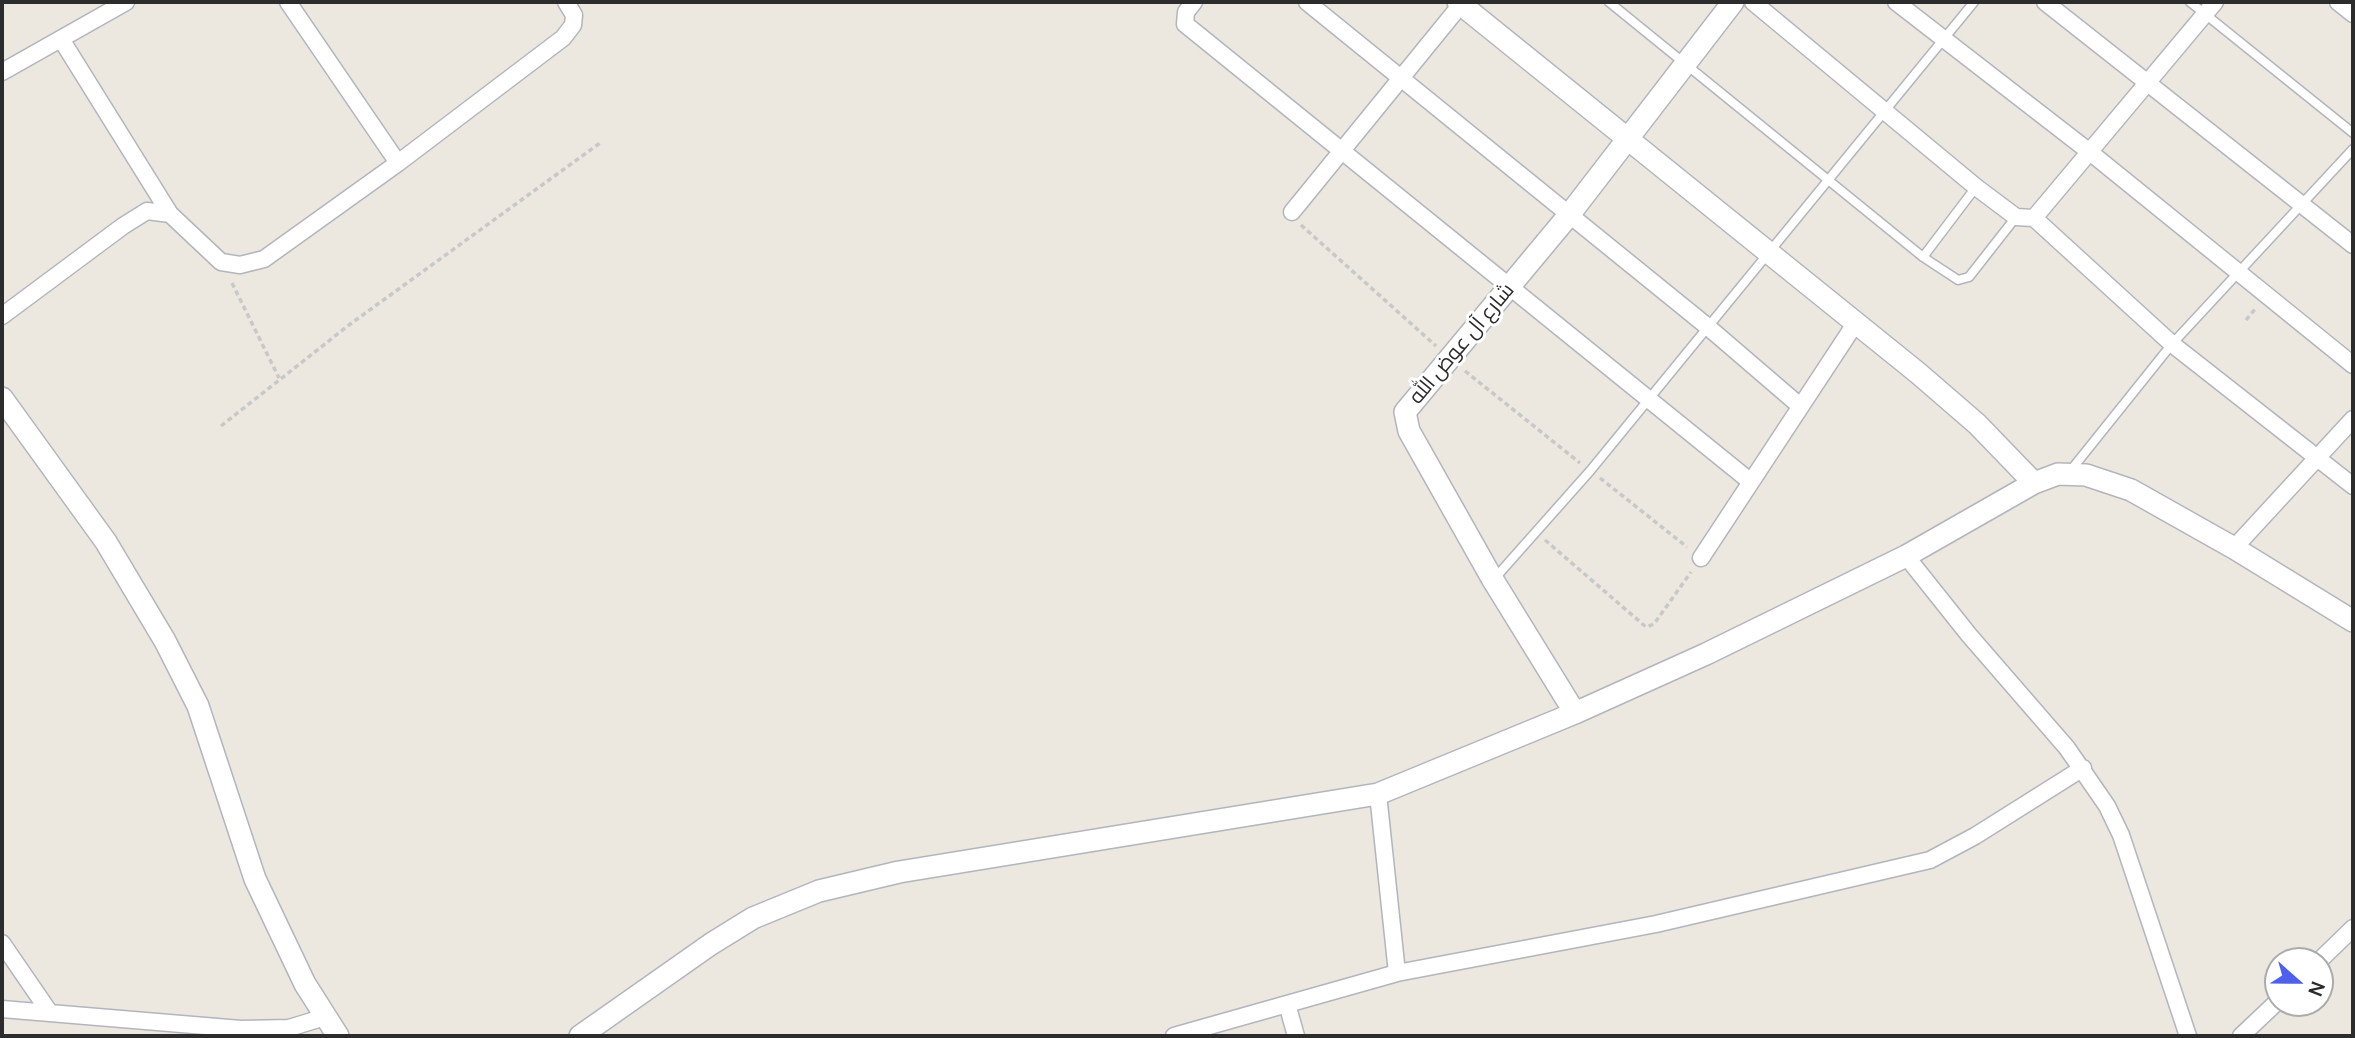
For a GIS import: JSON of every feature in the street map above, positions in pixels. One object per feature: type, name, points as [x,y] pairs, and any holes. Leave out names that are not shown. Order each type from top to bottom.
[{"type":"street","points":[[2,72],[126,2]]},
{"type":"street","points":[[288,2],[398,163]]},
{"type":"street","points":[[61,39],[170,214],[221,262],[240,265],[264,259],[398,163],[563,38],[573,25],[575,15],[566,2]]},
{"type":"street","points":[[1194,2],[1185,12],[1185,24],[1511,285],[1751,482]]},
{"type":"street","points":[[1307,2],[1708,327],[1800,407]]},
{"type":"street","name":"شارع آل عوض الله","points":[[1575,713],[1493,580],[1405,425],[1408,407],[1569,215],[1733,2]]},
{"type":"street","points":[[1753,2],[1976,187],[2017,217],[2034,218],[2172,344],[2353,486]]},
{"type":"street","points":[[1896,2],[2091,153],[2353,365]]},
{"type":"street","points":[[2045,2],[2303,202],[2353,245]]},
{"type":"street","points":[[2338,2],[2353,14]]},
{"type":"street","points":[[1292,212],[1461,3],[1771,251],[1977,424],[2034,484]]},
{"type":"street","points":[[2034,218],[2211,8]]},
{"type":"street","points":[[2,316],[138,216],[160,211],[170,214]]},
{"type":"street","points":[[1701,558],[1855,324]]},
{"type":"street","points":[[4,406],[114,553],[165,641],[198,706],[255,878],[283,941],[338,1036]]},
{"type":"street","points":[[2234,548],[2353,419]]},
{"type":"street","points":[[580,1036],[711,944],[753,918],[819,891],[899,872],[1378,794],[1575,713],[1706,654],[1906,556],[2034,484],[2069,473],[2086,475],[2131,490],[2234,548],[2353,621]]},
{"type":"street","points":[[1906,556],[1969,635],[2083,768],[2121,835],[2188,1036]]},
{"type":"street","points":[[1174,1036],[1398,973],[1656,924],[1930,860],[1975,836],[2083,768]]},
{"type":"street","points":[[1378,794],[1398,973]]},
{"type":"street","points":[[2333,947],[2353,928]]},
{"type":"street","points":[[2,943],[50,1013]]},
{"type":"street","points":[[1287,1003],[1296,1036]]},
{"type":"street","points":[[2,1009],[241,1033],[289,1028],[325,1017]]},
{"type":"street","points":[[2241,1036],[2264,1014]]},
{"type":"lane","points":[[1609,2],[1923,257],[1958,280],[1969,277],[2017,217]]},
{"type":"lane","points":[[1493,580],[1590,471],[1974,2]]},
{"type":"lane","points":[[2190,2],[2211,8],[2352,130]]},
{"type":"lane","points":[[2069,473],[2172,344],[2353,149]]},
{"type":"lane","points":[[1923,257],[1976,187]]},
{"type":"path","points":[[221,426],[279,378],[600,143]]},
{"type":"path","points":[[1292,212],[1294,219],[1450,359],[1701,558],[1654,624],[1648,627],[1535,533]]},
{"type":"path","points":[[221,262],[279,378]]}]
